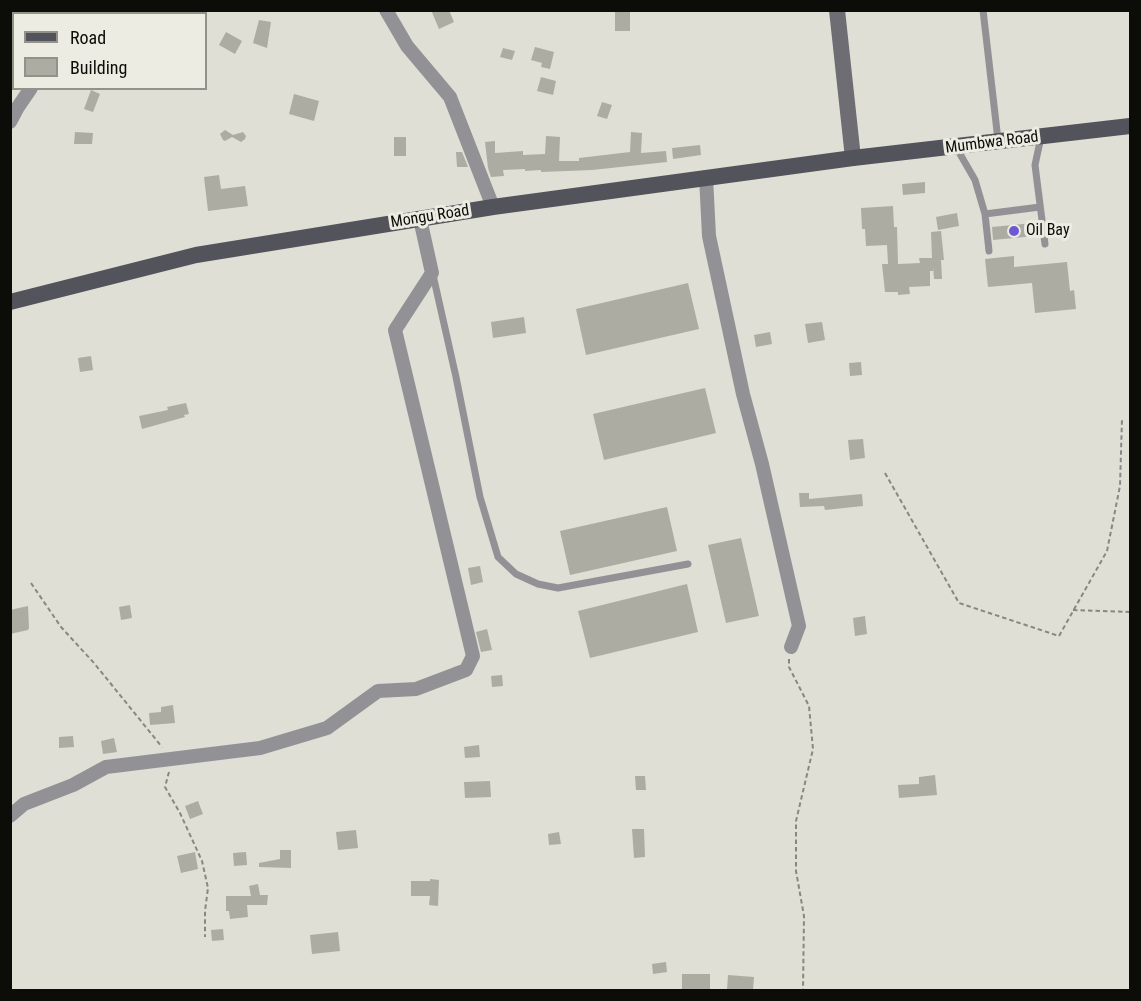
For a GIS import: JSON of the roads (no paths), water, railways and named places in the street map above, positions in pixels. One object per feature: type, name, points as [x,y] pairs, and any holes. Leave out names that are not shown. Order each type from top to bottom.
[{"type":"main road","points":[[837,10],[853,158]]},
{"type":"main road","name":"Mumbwa Road","points":[[853,158],[1131,126]]},
{"type":"main road","name":"Mongu Road","points":[[10,302],[196,255],[493,207],[853,158]]},
{"type":"street","points":[[386,10],[406,46],[450,97],[493,207]]},
{"type":"street","points":[[10,122],[30,90]]},
{"type":"street","points":[[706,177],[709,237],[743,394],[762,464],[799,626],[791,647]]},
{"type":"street","points":[[10,816],[24,804],[73,784],[106,767],[260,748],[327,728],[378,692],[416,689],[466,670],[472,656],[395,330],[432,273],[420,219]]},
{"type":"lane","points":[[983,10],[998,142]]},
{"type":"lane","points":[[1041,137],[1035,165],[1045,243]]},
{"type":"lane","points":[[956,147],[975,180],[985,214],[989,251]]},
{"type":"lane","points":[[985,214],[1040,207]]},
{"type":"lane","points":[[432,273],[480,498],[498,557],[516,574],[538,584],[558,588],[688,564]]},
{"type":"place","name":"Oil Bay","points":[[1014,231]]}]
